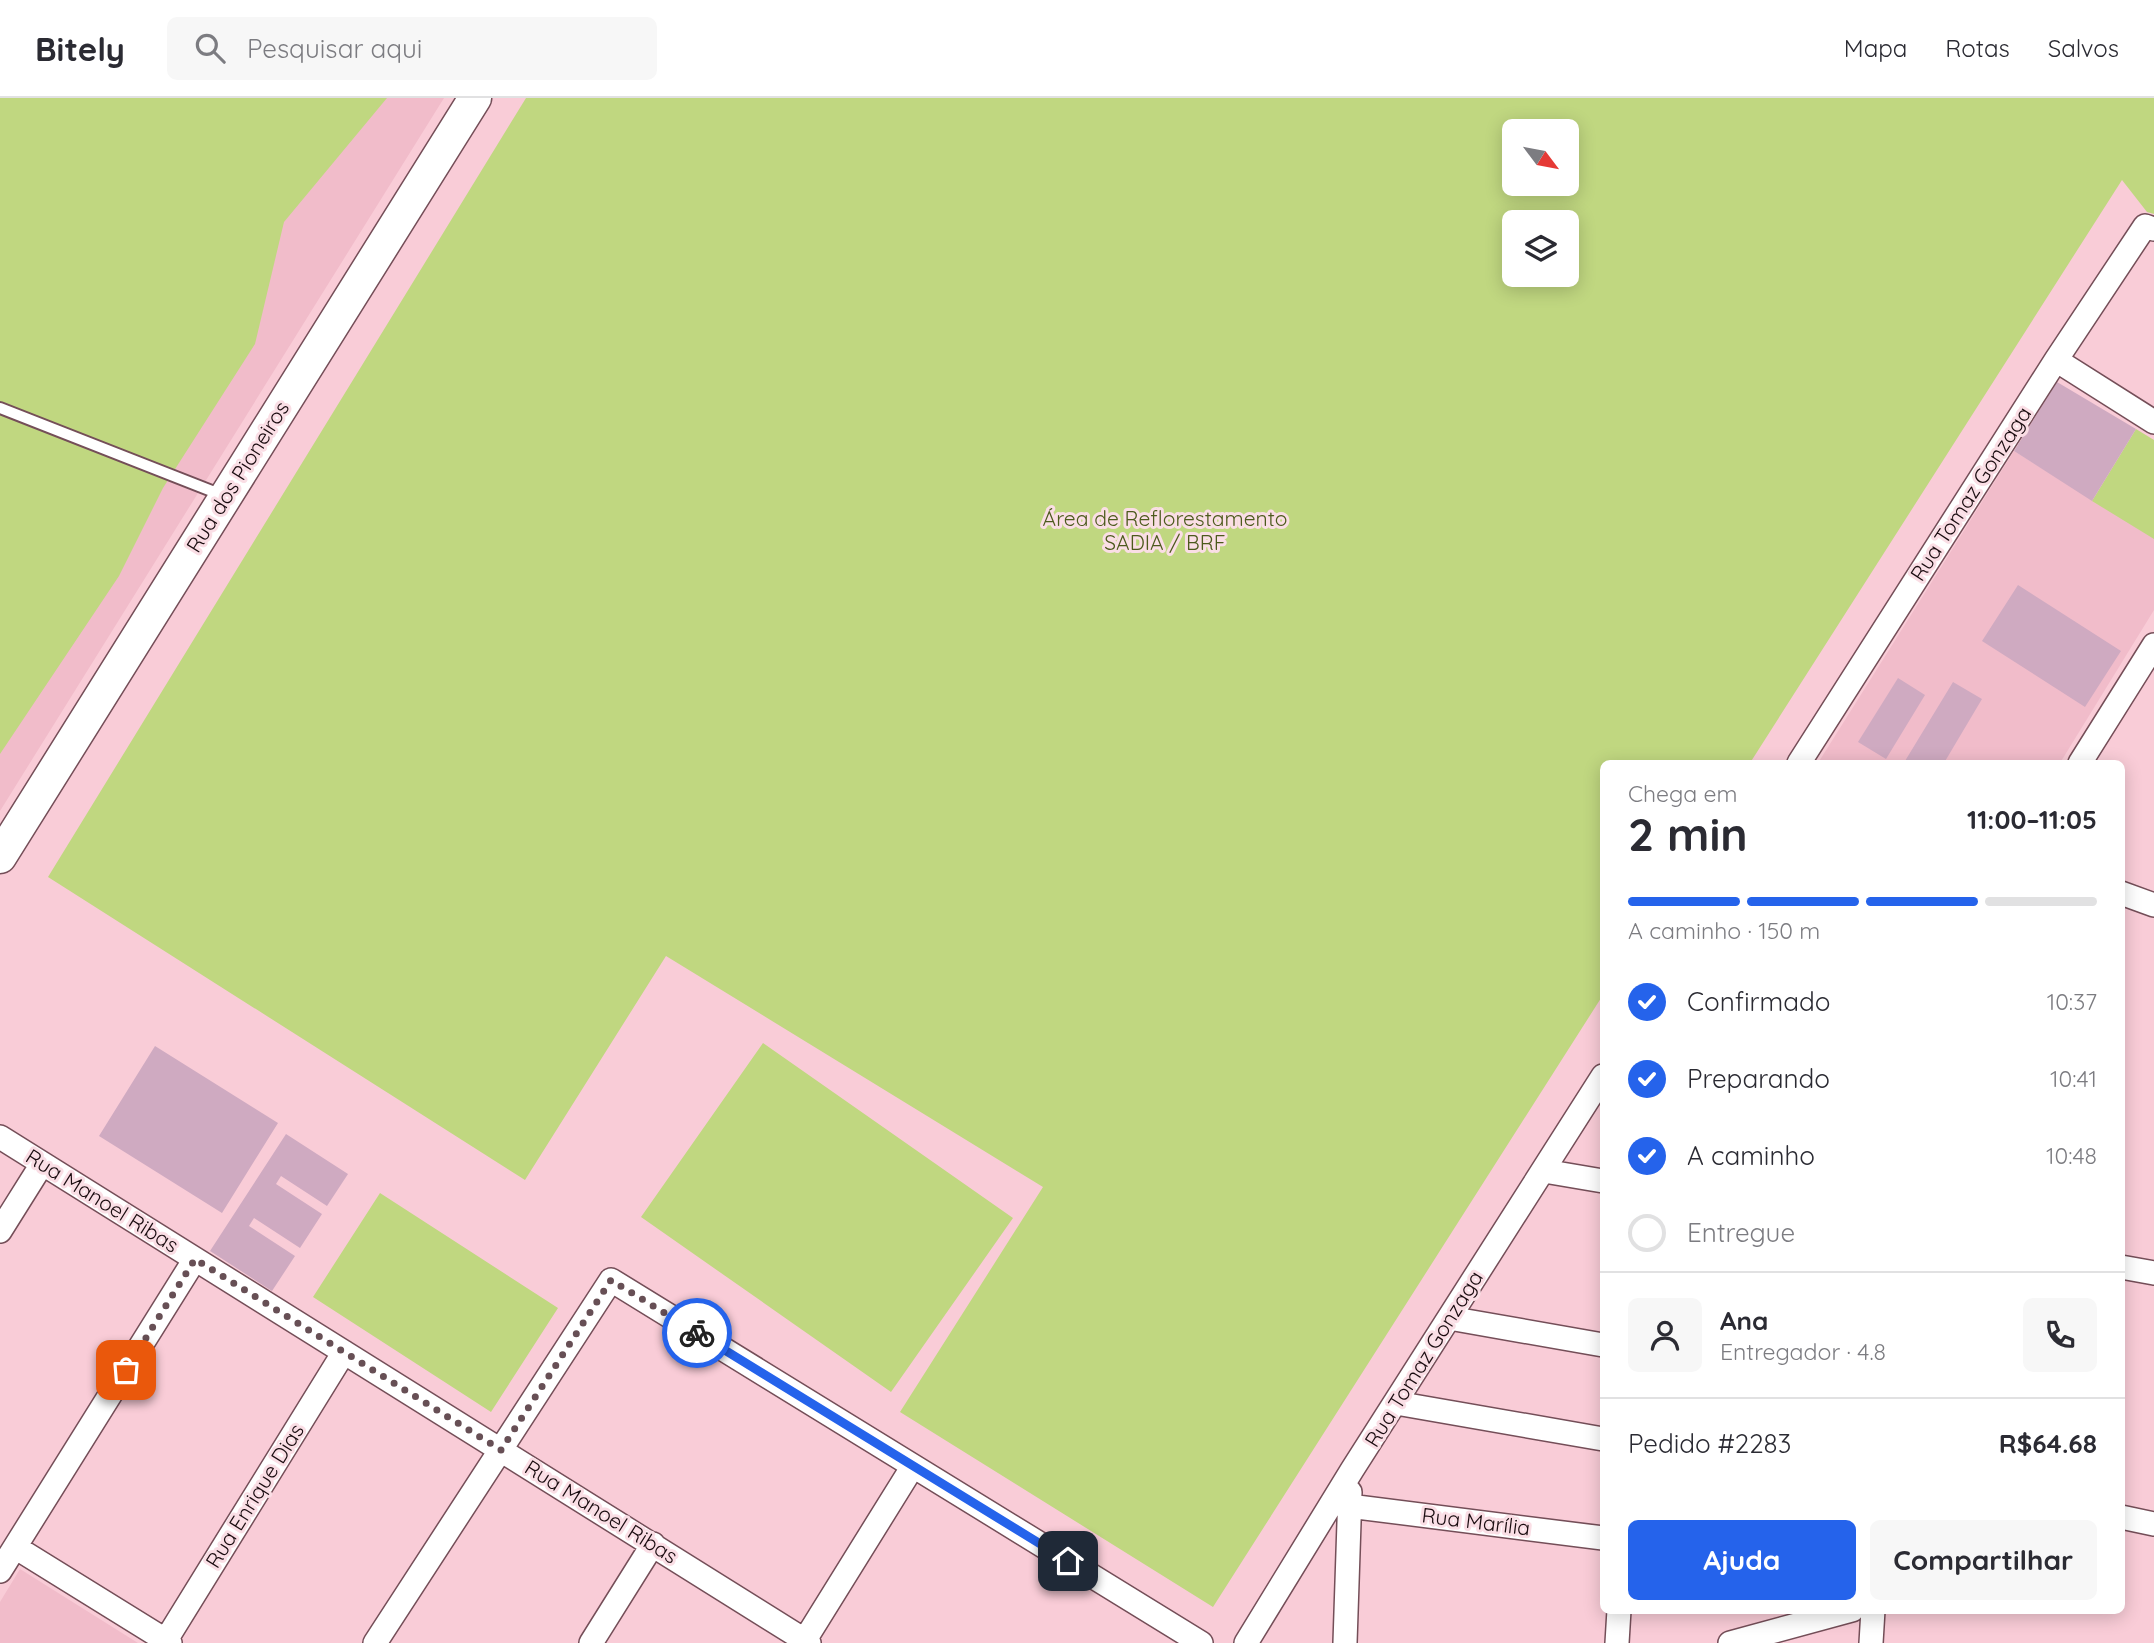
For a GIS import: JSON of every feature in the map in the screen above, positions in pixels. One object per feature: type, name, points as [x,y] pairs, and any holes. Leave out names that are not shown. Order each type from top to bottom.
[{"type":"main road","name":"Rua dos Pioneiros","points":[[0,857],[475,98]]},
{"type":"street","name":"Rua Tomaz Gonzaga","points":[[1801,760],[2056,360],[2150,228]]},
{"type":"street","points":[[2056,360],[2154,422]]},
{"type":"street","points":[[2082,760],[2154,645]]},
{"type":"street","points":[[2125,894],[2154,905]]},
{"type":"street","name":"Rua Tomaz Gonzaga","points":[[1246,1643],[1352,1470],[1600,1081]]},
{"type":"street","name":"Rua Manoel Ribas","points":[[0,1137],[653,1544],[805,1642]]},
{"type":"street","points":[[0,1231],[42,1164]]},
{"type":"street","points":[[1544,1171],[1600,1180]]},
{"type":"street","points":[[0,1571],[195,1259]]},
{"type":"street","points":[[2125,1268],[2154,1273]]},
{"type":"street","points":[[375,1643],[611,1280],[1201,1643]]},
{"type":"street","points":[[1449,1318],[1600,1344]]},
{"type":"street","name":"Rua Enrique Dias","points":[[168,1642],[344,1352]]},
{"type":"street","points":[[1396,1403],[1600,1438]]},
{"type":"street","points":[[805,1642],[913,1466]]},
{"type":"street","points":[[1345,1643],[1352,1470]]},
{"type":"street","name":"Rua Marília","points":[[1349,1506],[1600,1538]]},
{"type":"street","points":[[2125,1518],[2154,1524]]},
{"type":"street","points":[[591,1643],[653,1544]]},
{"type":"street","points":[[15,1547],[168,1642]]},
{"type":"street","points":[[1617,1643],[1619,1614]]},
{"type":"street","points":[[1730,1643],[1837,1614]]},
{"type":"street","points":[[1871,1643],[1872,1614]]},
{"type":"lane","points":[[0,408],[226,497]]},
{"type":"shaded area","points":[[0,98],[444,98],[0,811]]},
{"type":"shaded area","points":[[2014,451],[2154,538],[2154,610],[2062,760],[1820,760]]},
{"type":"shaded area","points":[[20,1569],[138,1643],[0,1643],[0,1602]]},
{"type":"green space","points":[[0,98],[387,98],[284,222],[255,344],[163,488],[119,576],[0,754]]},
{"type":"green space","name":"Área de Reflorestamento SADIA / BRF","points":[[526,98],[2154,98],[2154,214],[2147,212],[2122,180],[1752,760],[1600,760],[1600,1000],[1213,1607],[900,1412],[1043,1187],[666,956],[525,1180],[48,877]]},
{"type":"green space","points":[[2136,429],[2154,440],[2154,539],[2092,501]]},
{"type":"green space","points":[[763,1043],[1013,1218],[891,1392],[641,1217]]},
{"type":"green space","points":[[380,1193],[558,1308],[491,1412],[313,1297]]},
{"type":"building","points":[[2057,382],[2136,429],[2092,501],[2014,451]]},
{"type":"building","points":[[2018,585],[2121,651],[2085,707],[1982,641]]},
{"type":"building","points":[[1898,678],[1925,695],[1886,759],[1858,742]]},
{"type":"building","points":[[1953,682],[1982,699],[1946,760],[1906,760]]},
{"type":"building","points":[[155,1046],[278,1123],[222,1213],[99,1136]]},
{"type":"building","points":[[286,1134],[348,1174],[327,1206],[281,1176],[276,1184],[322,1214],[300,1248],[254,1218],[249,1226],[295,1256],[272,1291],[210,1251]]},
{"type":"way so far","points":[[126,1370],[195,1259],[501,1450],[611,1280],[697,1333]]},
{"type":"route","points":[[697,1333],[1068,1561]]}]
